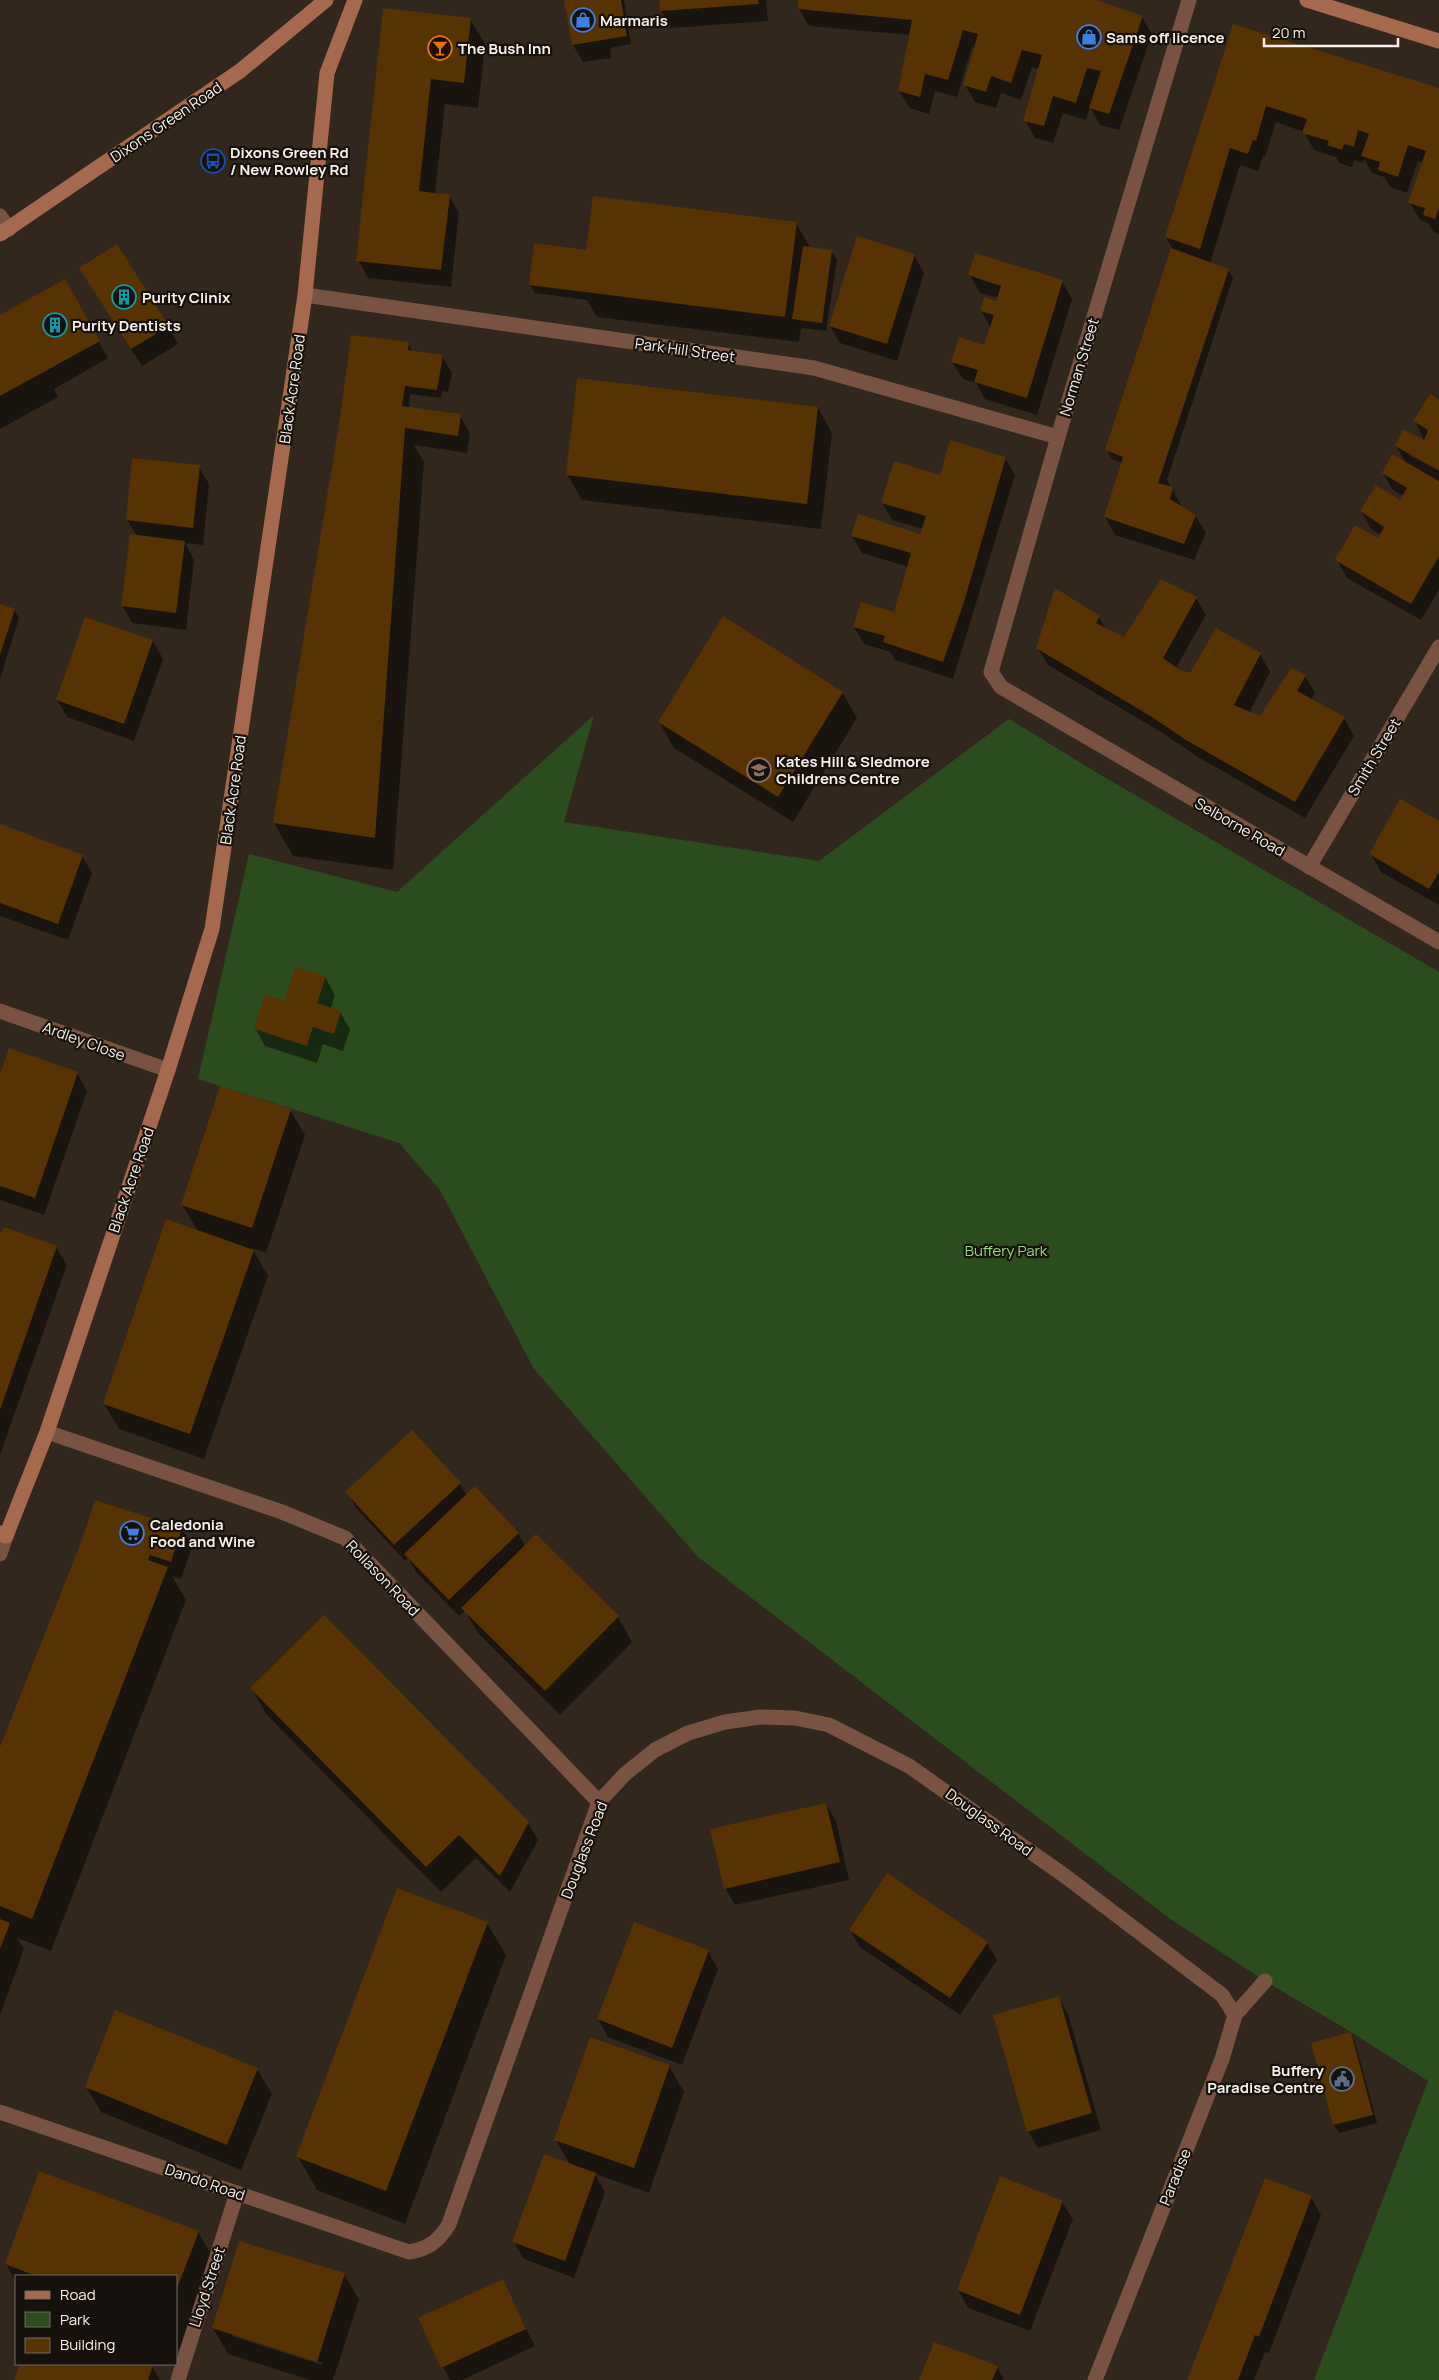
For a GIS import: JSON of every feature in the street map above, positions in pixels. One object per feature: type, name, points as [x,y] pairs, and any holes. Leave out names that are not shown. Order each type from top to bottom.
[{"type":"street","name":"Dixons Green Road","points":[[4,232],[240,71],[326,0]]},
{"type":"street","name":"Black Acre Road","points":[[0,1554],[3,1534],[47,1432],[168,1070],[212,929],[305,295],[327,73],[355,0]]},
{"type":"street","name":"Norman Street","points":[[1041,711],[1001,686],[991,672],[1058,437],[1189,0]]},
{"type":"street","points":[[1307,0],[1439,41]]},
{"type":"street","points":[[0,216],[4,232]]},
{"type":"street","name":"Park Hill Street","points":[[305,295],[814,368],[1058,437]]},
{"type":"street","name":"Smith Street","points":[[1309,867],[1439,647]]},
{"type":"street","name":"Selborne Road","points":[[1041,711],[1439,942]]},
{"type":"street","name":"Ardley Close","points":[[0,1011],[168,1070]]},
{"type":"street","name":"Rollason Road","points":[[47,1432],[282,1512],[345,1538],[600,1802]]},
{"type":"street","name":"Douglass Road","points":[[409,2252],[422,2250],[433,2244],[449,2224],[600,1802],[625,1774],[655,1750],[688,1733],[725,1722],[760,1717],[795,1718],[829,1725],[909,1766],[1065,1876],[1222,1995],[1235,2014]]},
{"type":"street","name":"Paradise","points":[[1095,2380],[1222,2059],[1235,2014],[1266,1981]]},
{"type":"street","name":"Dando Road","points":[[0,2112],[409,2252]]},
{"type":"street","name":"Lloyd Street","points":[[178,2380],[237,2193]]},
{"type":"green space","name":"Buffery Park","points":[[594,715],[564,822],[819,861],[1009,719],[1094,771],[1439,972],[1439,2380],[1314,2380],[1428,2081],[1351,2032],[1265,1981],[1169,1918],[698,1557],[534,1369],[440,1190],[399,1143],[198,1079],[249,854],[397,892]]},
{"type":"building","points":[[564,0],[621,0],[627,36],[572,45]]},
{"type":"building","points":[[659,0],[758,0],[759,4],[660,11]]},
{"type":"building","points":[[798,0],[1096,0],[1143,16],[1109,114],[1089,108],[1101,71],[1087,68],[1076,103],[1053,96],[1044,126],[1023,121],[1042,55],[1022,50],[1011,83],[991,76],[986,92],[963,85],[978,34],[963,30],[948,80],[925,74],[920,97],[898,91],[912,20],[798,9]]},
{"type":"building","points":[[383,8],[471,18],[464,83],[431,79],[419,191],[450,195],[441,270],[356,261]]},
{"type":"building","points":[[1233,24],[1439,88],[1439,208],[1435,219],[1423,215],[1425,208],[1408,203],[1426,151],[1408,145],[1398,177],[1378,170],[1380,162],[1361,156],[1369,134],[1358,130],[1354,147],[1344,144],[1342,150],[1327,145],[1329,141],[1302,133],[1307,119],[1266,106],[1256,141],[1253,140],[1248,154],[1230,148],[1200,249],[1165,237]]},
{"type":"building","points":[[593,196],[797,222],[785,317],[529,285],[534,243],[586,250]]},
{"type":"building","points":[[857,236],[915,254],[887,344],[829,326]]},
{"type":"building","name":"Purity Clinix","points":[[117,244],[169,326],[131,349],[79,268]]},
{"type":"building","points":[[803,246],[832,250],[822,323],[792,319]]},
{"type":"building","points":[[1171,248],[1229,269],[1158,483],[1173,487],[1170,499],[1196,515],[1184,544],[1104,517],[1123,457],[1105,450]]},
{"type":"building","points":[[975,253],[1063,280],[1027,398],[974,382],[978,370],[951,362],[959,337],[984,345],[994,315],[980,311],[984,297],[996,301],[1001,286],[968,275]]},
{"type":"building","name":"Purity Dentists","points":[[65,279],[100,341],[0,396],[0,315]]},
{"type":"building","points":[[351,335],[409,342],[408,350],[443,355],[437,390],[405,386],[402,406],[461,414],[458,436],[405,428],[375,838],[273,823],[340,418]]},
{"type":"building","points":[[577,378],[818,407],[807,504],[566,475]]},
{"type":"building","points":[[1430,394],[1439,400],[1439,470],[1395,446],[1403,429],[1424,440],[1428,430],[1413,421]]},
{"type":"building","points":[[950,440],[1006,457],[964,602],[943,662],[883,642],[885,636],[853,627],[861,602],[894,612],[911,553],[851,536],[858,514],[920,534],[926,516],[881,503],[894,461],[940,475]]},
{"type":"building","points":[[1392,454],[1439,481],[1439,556],[1411,604],[1335,560],[1355,525],[1378,538],[1384,527],[1360,511],[1376,485],[1400,500],[1407,488],[1382,473]]},
{"type":"building","points":[[132,458],[200,465],[193,528],[126,520]]},
{"type":"building","points":[[130,534],[185,541],[176,613],[121,606]]},
{"type":"building","points":[[1161,579],[1197,597],[1163,658],[1180,670],[1190,673],[1216,628],[1261,653],[1234,705],[1260,716],[1291,668],[1306,675],[1297,691],[1345,717],[1295,802],[1186,740],[1152,717],[1036,648],[1055,588],[1100,616],[1096,623],[1124,637]]},
{"type":"building","points":[[0,604],[15,609],[0,655]]},
{"type":"building","points":[[723,616],[843,692],[778,797],[658,722]]},
{"type":"building","points":[[85,617],[153,640],[124,724],[56,700]]},
{"type":"building","points":[[1400,799],[1439,821],[1439,872],[1429,889],[1369,854]]},
{"type":"building","points":[[0,824],[83,855],[58,924],[0,903]]},
{"type":"building","points":[[295,967],[326,976],[317,1003],[341,1011],[334,1034],[313,1027],[307,1046],[254,1029],[265,994],[284,1001]]},
{"type":"building","points":[[9,1048],[78,1072],[35,1198],[0,1186],[0,1074]]},
{"type":"building","points":[[220,1086],[291,1109],[252,1228],[181,1205]]},
{"type":"building","points":[[166,1219],[254,1250],[190,1434],[103,1404]]},
{"type":"building","points":[[4,1227],[57,1246],[0,1410],[0,1233]]},
{"type":"building","points":[[412,1430],[461,1483],[394,1545],[345,1492]]},
{"type":"building","points":[[475,1486],[519,1533],[449,1600],[404,1554]]},
{"type":"building","points":[[95,1500],[182,1528],[171,1562],[150,1555],[148,1560],[168,1567],[32,1919],[0,1906],[0,1747],[83,1537]]},
{"type":"building","points":[[536,1534],[619,1616],[545,1691],[461,1608]]},
{"type":"building","points":[[324,1615],[529,1822],[500,1876],[459,1835],[426,1867],[250,1688]]},
{"type":"building","points":[[826,1803],[840,1862],[724,1889],[710,1829]]},
{"type":"building","points":[[887,1873],[988,1942],[950,1998],[849,1930]]},
{"type":"building","points":[[397,1888],[488,1922],[386,2191],[296,2157]]},
{"type":"building","points":[[0,1919],[10,1923],[0,1949]]},
{"type":"building","points":[[634,1922],[709,1950],[672,2048],[597,2019]]},
{"type":"building","points":[[1059,1996],[1092,2113],[1027,2132],[993,2015]]},
{"type":"building","points":[[115,2010],[258,2068],[227,2145],[85,2087]]},
{"type":"building","name":"Buffery Paradise Centre","points":[[1351,2032],[1373,2115],[1333,2125],[1311,2043]]},
{"type":"building","points":[[590,2037],[670,2065],[634,2168],[554,2140]]},
{"type":"building","points":[[544,2154],[596,2173],[565,2261],[512,2242]]},
{"type":"building","points":[[39,2171],[199,2231],[178,2286],[178,2275],[33,2275],[5,2264]]},
{"type":"building","points":[[1000,2176],[1063,2201],[1020,2315],[957,2290]]},
{"type":"building","points":[[1265,2178],[1312,2196],[1259,2337],[1255,2335],[1238,2380],[1187,2380]]},
{"type":"building","points":[[239,2241],[345,2273],[317,2362],[212,2328]]},
{"type":"building","points":[[503,2279],[526,2329],[441,2368],[418,2318]]},
{"type":"building","points":[[934,2342],[998,2366],[992,2380],[919,2380]]},
{"type":"building","points":[[20,2365],[153,2365],[148,2380],[14,2380]]},
{"type":"place","name":"Marmaris","points":[[583,20]]},
{"type":"place","name":"Sams off licence","points":[[1089,37]]},
{"type":"place","name":"The Bush Inn","points":[[440,48]]},
{"type":"place","name":"Dixons Green Rd / New Rowley Rd","points":[[213,161]]},
{"type":"place","name":"Purity Clinix","points":[[124,297]]},
{"type":"place","name":"Purity Dentists","points":[[55,325]]},
{"type":"place","name":"Kates Hill & Sledmore Childrens Centre","points":[[759,770]]},
{"type":"place","name":"Caledonia Food and Wine","points":[[132,1533]]},
{"type":"place","name":"Buffery Paradise Centre","points":[[1342,2079]]}]
